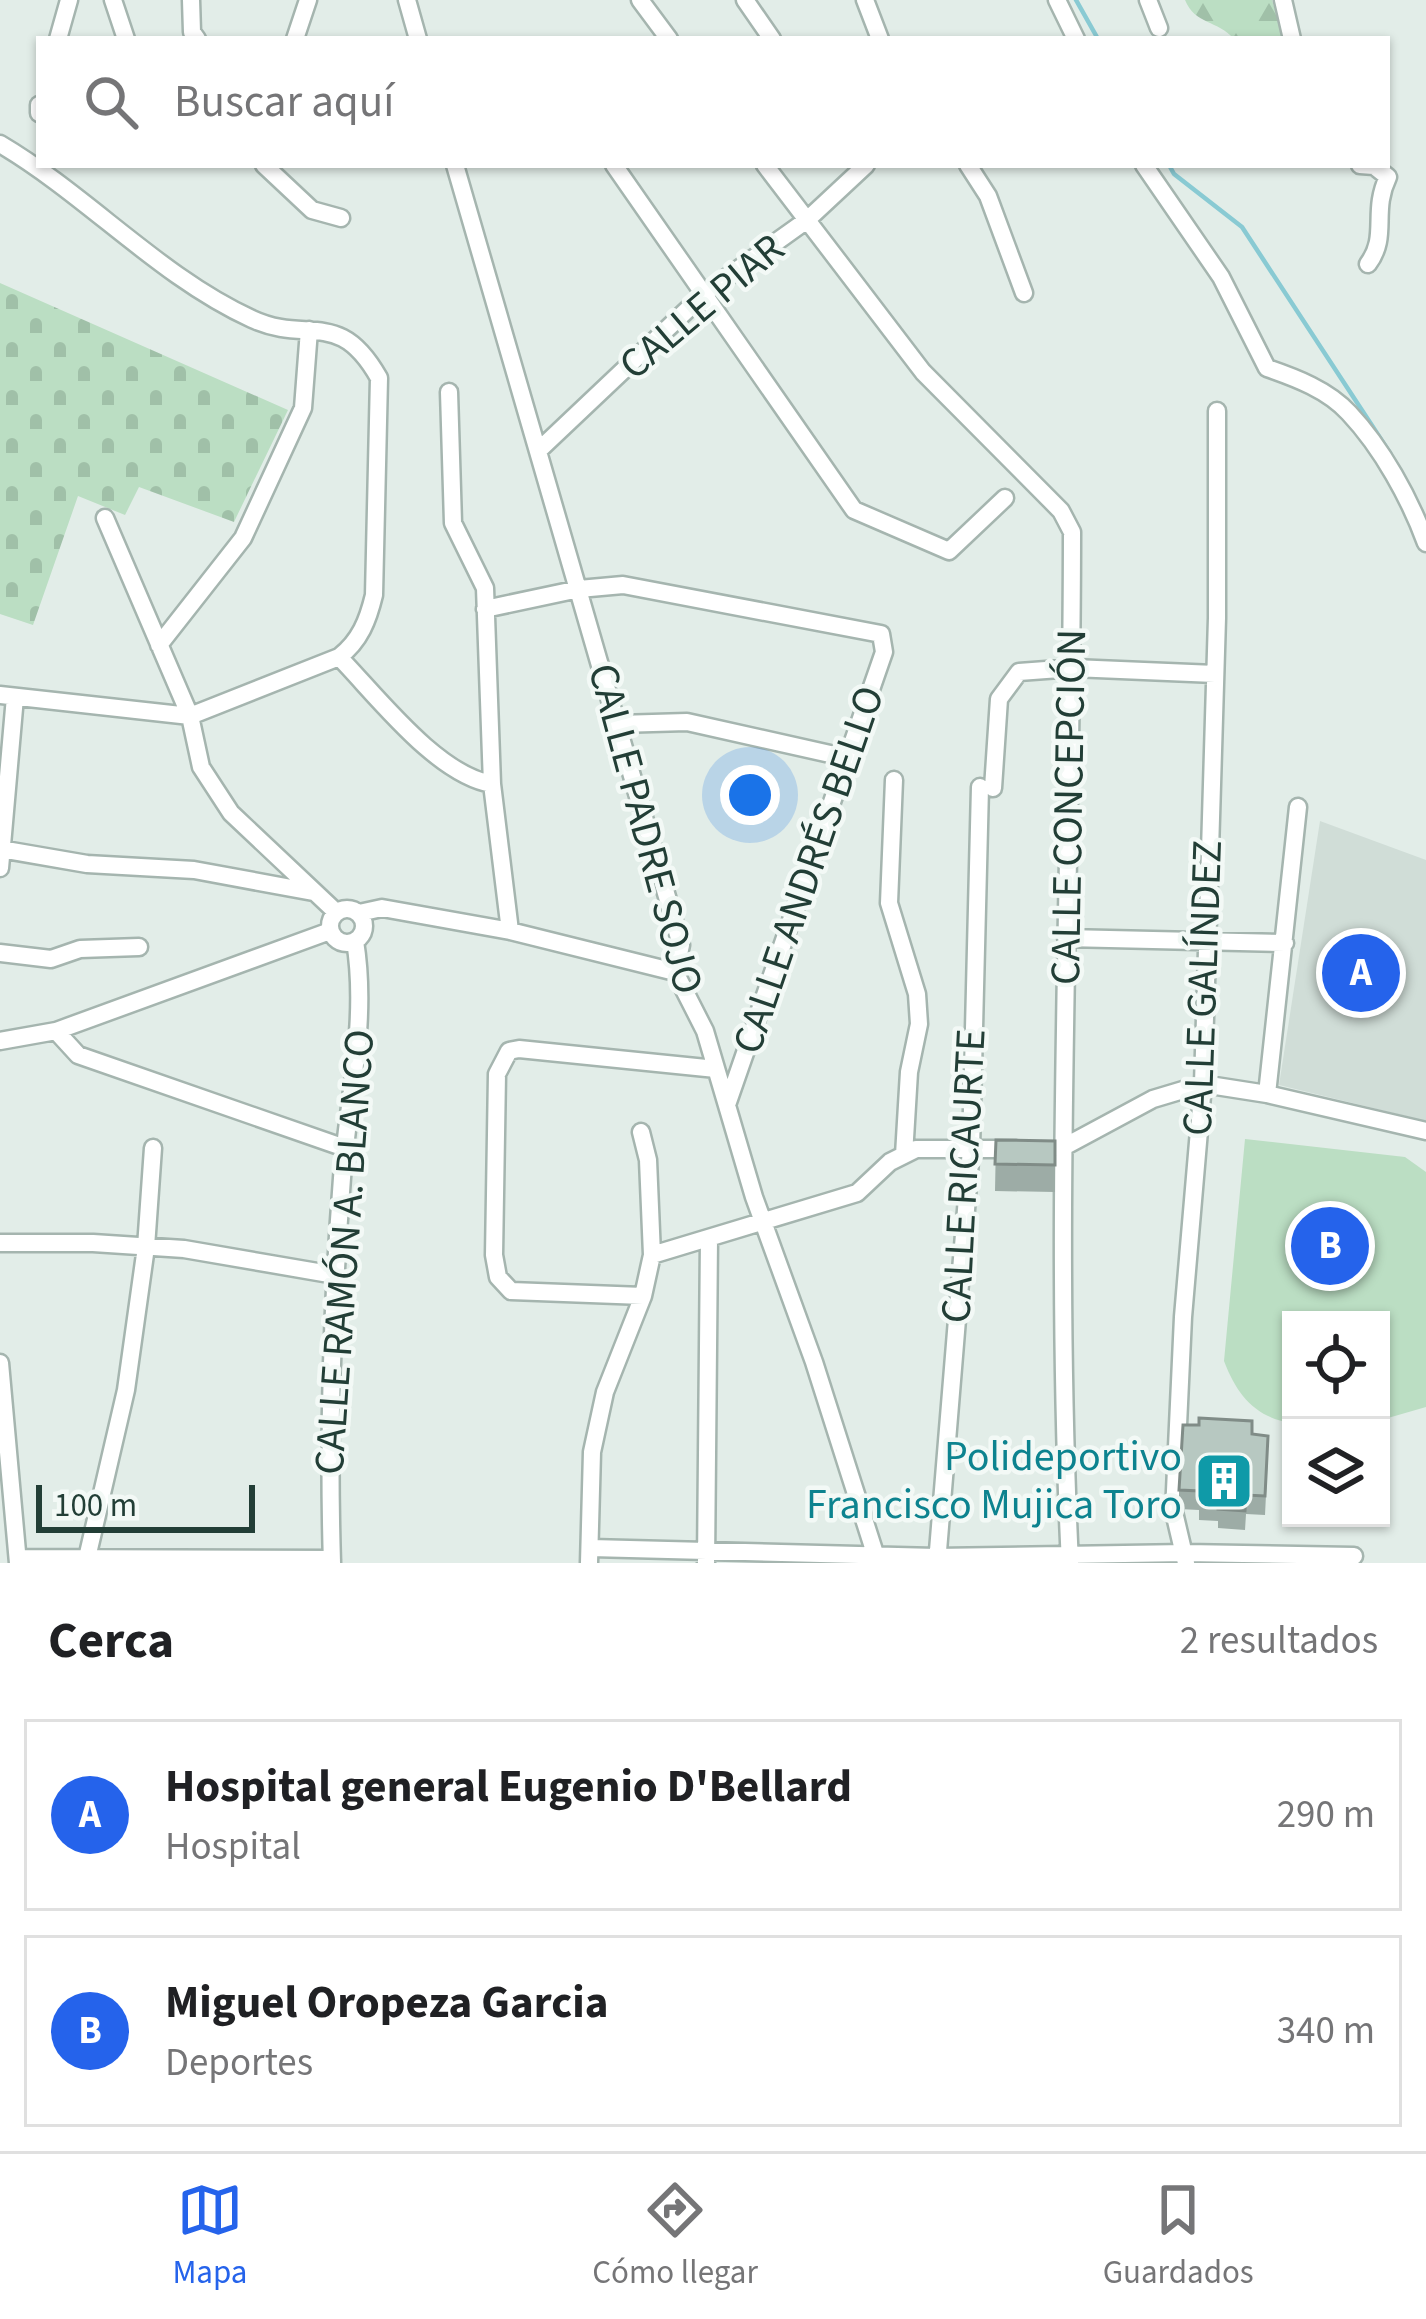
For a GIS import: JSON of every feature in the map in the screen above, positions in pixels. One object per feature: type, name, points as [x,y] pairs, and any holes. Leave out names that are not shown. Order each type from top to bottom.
[{"type":"street","points":[[59,36],[68,0]]},
{"type":"street","points":[[112,0],[125,36]]},
{"type":"street","points":[[191,0],[195,36]]},
{"type":"street","points":[[297,36],[308,0]]},
{"type":"street","points":[[407,0],[417,36]]},
{"type":"street","points":[[640,0],[668,36]]},
{"type":"street","points":[[746,0],[770,36]]},
{"type":"street","points":[[865,0],[879,36]]},
{"type":"street","points":[[1057,0],[1075,36]]},
{"type":"street","points":[[1148,0],[1160,28]]},
{"type":"street","points":[[1283,0],[1291,36]]},
{"type":"street","points":[[0,144],[36,163]]},
{"type":"street","points":[[43,168],[209,297],[258,322],[330,333],[362,348],[379,379],[374,595],[365,627],[339,657],[190,716],[8,696],[1,856],[194,869],[314,892]]},
{"type":"street","points":[[267,168],[312,210],[341,218]]},
{"type":"street","name":"CALLE PADRE SOJO","points":[[456,168],[681,944],[676,972],[705,1031],[763,1222],[878,1558]]},
{"type":"street","points":[[616,168],[854,510],[949,551],[1005,498]]},
{"type":"street","name":"CALLE CONCEPCIÓN","points":[[767,168],[923,372],[1072,532],[1065,1149],[1070,1559]]},
{"type":"street","name":"CALLE PIAR","points":[[538,451],[705,293],[807,220],[863,168]]},
{"type":"street","points":[[970,168],[988,196],[1024,293]]},
{"type":"street","points":[[1146,168],[1221,277],[1267,368],[1304,381],[1348,412],[1386,465],[1426,543]]},
{"type":"street","points":[[1368,264],[1380,236],[1377,200],[1388,177],[1377,168]]},
{"type":"street","points":[[159,645],[243,538],[303,408],[309,330]]},
{"type":"street","points":[[449,392],[453,524],[485,588],[492,784],[510,931]]},
{"type":"street","name":"CALLE GALÍNDEZ","points":[[1186,1558],[1174,1512],[1183,1317],[1203,1084],[1217,411]]},
{"type":"street","points":[[105,518],[190,716],[201,767],[231,813],[336,912]]},
{"type":"street","name":"CALLE ANDRÉS BELLO","points":[[579,589],[623,585],[880,634],[884,652],[727,1106]]},
{"type":"street","points":[[485,609],[579,589]]},
{"type":"street","points":[[339,657],[434,752],[474,781],[492,784]]},
{"type":"street","points":[[1073,668],[1215,674]]},
{"type":"street","name":"CALLE RICAURTE","points":[[937,1560],[971,1149],[986,788],[999,700],[1018,671],[1073,668]]},
{"type":"street","points":[[618,724],[687,722],[848,758]]},
{"type":"street","points":[[894,780],[890,903],[916,994],[919,1024],[909,1072],[904,1155]]},
{"type":"street","points":[[1267,1094],[1298,807]]},
{"type":"street","points":[[349,908],[359,914],[364,928],[355,941],[339,941],[330,931],[336,912],[349,908]]},
{"type":"street","points":[[359,914],[382,908],[510,931],[676,972]]},
{"type":"street","points":[[0,1041],[56,1031],[330,931]]},
{"type":"street","points":[[1066,938],[1285,943]]},
{"type":"street","name":"CALLE RAMÓN A. BLANCO","points":[[332,1561],[328,1412],[345,1148],[360,1016],[355,941]]},
{"type":"street","points":[[0,953],[51,959],[80,949],[139,947]]},
{"type":"street","points":[[56,1031],[77,1055],[345,1148]]},
{"type":"street","points":[[643,1296],[511,1291],[498,1277],[494,1256],[501,1061],[519,1049],[716,1069]]},
{"type":"street","points":[[652,1255],[857,1193],[890,1162],[916,1149],[1065,1149],[1153,1099],[1203,1084],[1426,1131]]},
{"type":"street","points":[[641,1132],[650,1182],[652,1255],[643,1296],[604,1392],[592,1452],[590,1556],[937,1560],[1354,1556]]},
{"type":"street","points":[[87,1558],[127,1390],[146,1247],[153,1148]]},
{"type":"street","points":[[707,1557],[709,1239]]},
{"type":"street","points":[[0,1243],[146,1247],[335,1275]]},
{"type":"street","points":[[0,1363],[18,1560],[332,1561]]},
{"type":"shaded area","points":[[1320,821],[1426,860],[1426,1121],[1279,1085]]},
{"type":"green space","points":[[1185,0],[1272,0],[1283,36],[1230,36],[1189,8]]},
{"type":"green space","points":[[0,283],[288,410],[234,522],[139,487],[125,515],[78,496],[33,625],[0,614]]},
{"type":"green space","points":[[1245,1139],[1405,1157],[1426,1172],[1426,1407],[1390,1417],[1390,1311],[1282,1311],[1282,1421],[1257,1410],[1241,1394],[1224,1361]]},
{"type":"building","points":[[996,1140],[1055,1141],[1055,1165],[995,1164]]},
{"type":"building","name":"Polideportivo Francisco Mujica Toro","points":[[1199,1418],[1252,1421],[1252,1434],[1268,1436],[1265,1496],[1246,1495],[1245,1511],[1218,1509],[1218,1502],[1199,1501],[1200,1491],[1179,1490],[1183,1425],[1199,1425]]},
{"type":"waterway","points":[[1076,0],[1096,36]]},
{"type":"waterway","points":[[1171,168],[1242,227],[1390,453]]},
{"type":"place","name":"Hospital general Eugenio D'Bellard","points":[[1361,973]]},
{"type":"place","name":"Miguel Oropeza Garcia","points":[[1330,1246]]},
{"type":"place","name":"Polideportivo Francisco Mujica Toro","points":[[1224,1481]]}]
